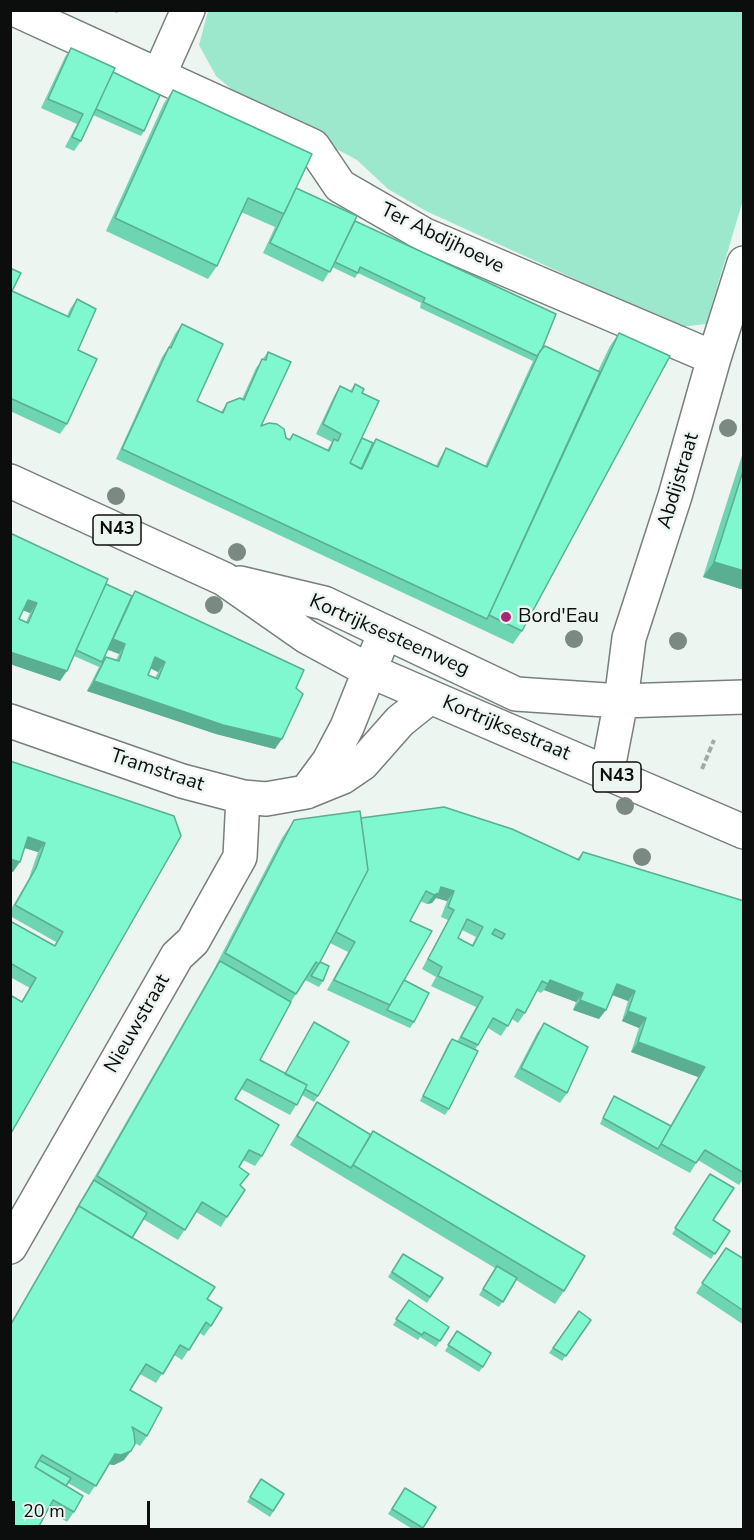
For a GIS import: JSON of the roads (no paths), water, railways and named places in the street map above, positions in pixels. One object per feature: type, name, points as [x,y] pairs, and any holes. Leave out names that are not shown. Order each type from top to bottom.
[{"type":"street","name":"Ter Abdijhoeve","points":[[16,10],[313,146],[340,186],[425,235],[714,358]]},
{"type":"street","points":[[159,75],[188,10]]},
{"type":"street","name":"Abdijstraat","points":[[605,771],[610,758],[621,701],[629,638],[675,496],[744,263]]},
{"type":"street","name":"Kortrijksesteenweg","points":[[10,481],[224,579],[307,637],[368,670]]},
{"type":"street","name":"Kortrijksesteenweg","points":[[224,579],[324,603],[516,694]]},
{"type":"street","points":[[306,792],[329,761],[347,727],[385,632]]},
{"type":"street","name":"Kortrijksestraat","points":[[368,670],[744,832]]},
{"type":"street","name":"Kortrijksestraat","points":[[516,694],[621,701],[729,697]]},
{"type":"street","name":"Tramstraat","points":[[10,721],[182,781],[243,797],[266,799],[306,792],[343,777],[362,764],[400,721],[430,697]]},
{"type":"street","name":"Nieuwstraat","points":[[10,1247],[177,956],[193,941],[240,857],[243,797]]},
{"type":"place","name":"Bord'Eau","points":[[506,617]]}]
